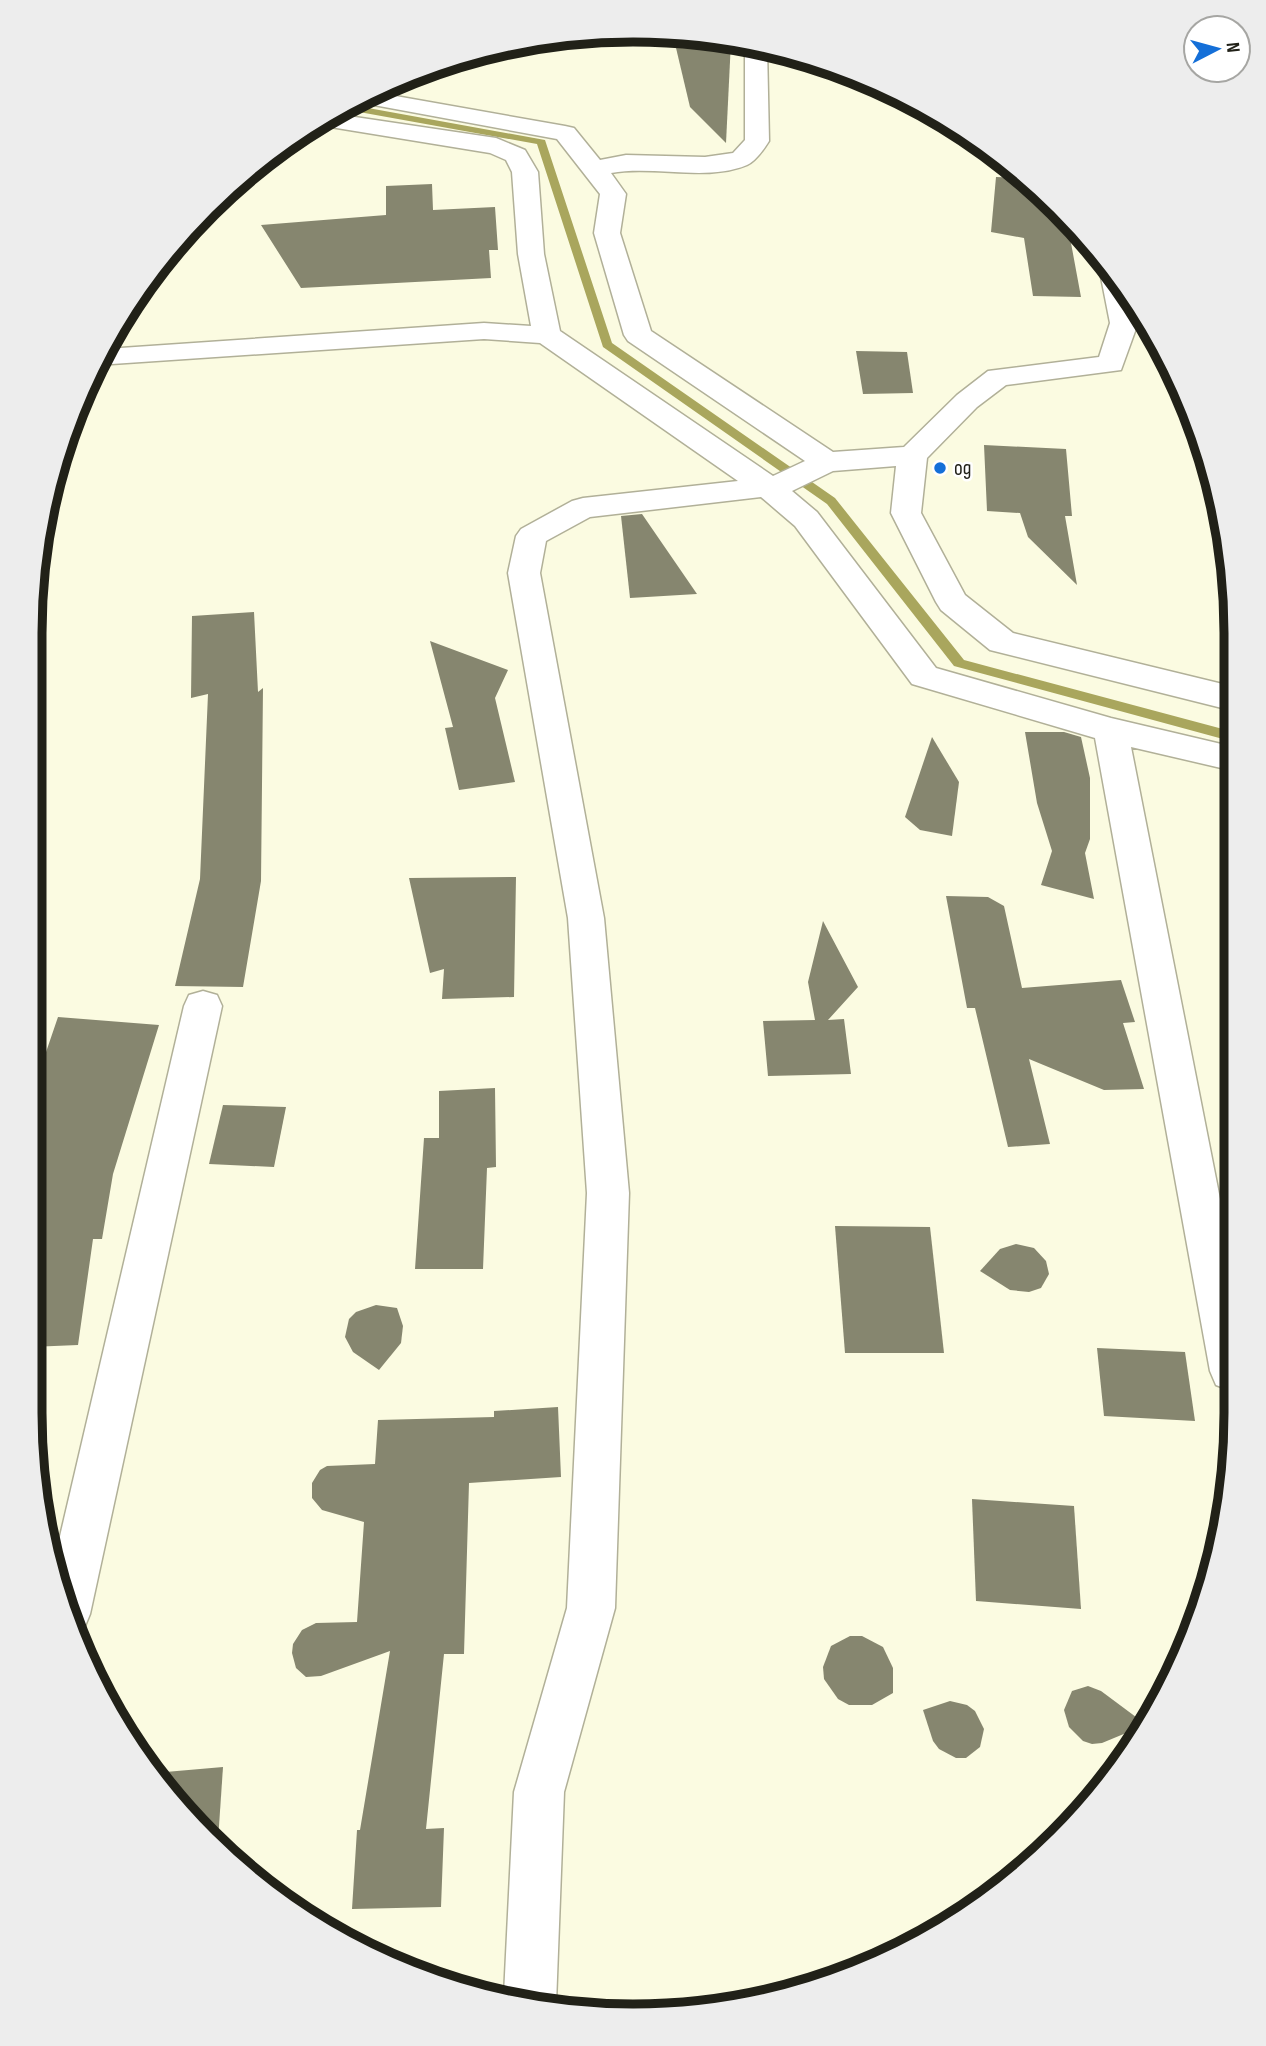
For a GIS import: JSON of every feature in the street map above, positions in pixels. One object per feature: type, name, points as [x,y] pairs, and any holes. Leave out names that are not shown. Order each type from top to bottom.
[{"type":"street","points":[[594,169],[626,163],[705,165],[741,159],[757,141],[755,55]]},
{"type":"street","points":[[378,100],[565,133],[613,194],[607,233],[638,335],[819,465]]},
{"type":"street","points":[[338,121],[496,146],[516,155],[525,172],[531,254],[547,335]]},
{"type":"street","points":[[1118,297],[1124,323],[1111,364],[998,377],[967,401],[912,456],[906,513],[952,602],[1002,642],[1224,697]]},
{"type":"street","points":[[111,357],[484,331],[547,335],[775,486],[806,519],[924,676],[1111,730],[1224,758]]},
{"type":"street","points":[[531,1995],[539,1792],[591,1608],[608,1193],[586,918],[524,573],[532,536],[583,508],[775,486],[819,465],[912,456]]},
{"type":"street","points":[[1111,730],[1224,1329]]},
{"type":"street","points":[[71,1595],[203,1006]]},
{"type":"building","points":[[675,43],[731,50],[726,143],[690,107]]},
{"type":"building","points":[[996,177],[1009,177],[1070,235],[1081,297],[1033,296],[1024,238],[991,232]]},
{"type":"building","points":[[432,184],[433,210],[495,207],[498,250],[489,250],[491,278],[301,288],[261,225],[386,215],[386,186]]},
{"type":"building","points":[[856,351],[907,352],[913,393],[863,394]]},
{"type":"building","points":[[984,445],[1066,449],[1072,516],[1065,516],[1077,585],[1028,537],[1020,513],[987,511]]},
{"type":"building","points":[[642,514],[697,594],[630,598],[621,516]]},
{"type":"building","points":[[254,612],[258,692],[263,688],[261,881],[243,987],[175,986],[200,879],[208,694],[191,698],[192,616]]},
{"type":"building","points":[[430,641],[508,670],[495,698],[515,782],[459,790],[445,728],[453,727]]},
{"type":"building","points":[[1025,732],[1064,732],[1081,737],[1090,778],[1090,839],[1085,853],[1094,899],[1041,885],[1052,851],[1037,803]]},
{"type":"building","points":[[932,737],[959,782],[952,836],[920,830],[905,817]]},
{"type":"building","points":[[516,877],[514,997],[442,999],[444,969],[430,973],[409,878]]},
{"type":"building","points":[[946,896],[988,897],[1004,906],[1022,988],[1121,980],[1135,1022],[1123,1023],[1144,1089],[1104,1090],[1029,1059],[1050,1144],[1008,1147],[975,1008],[967,1008]]},
{"type":"building","points":[[823,921],[858,987],[828,1020],[844,1019],[851,1074],[768,1076],[763,1021],[815,1020],[808,982]]},
{"type":"building","points":[[58,1017],[159,1025],[113,1174],[102,1239],[93,1239],[78,1345],[42,1346],[42,1064]]},
{"type":"building","points":[[495,1088],[496,1167],[487,1168],[483,1269],[415,1269],[424,1138],[439,1138],[439,1091]]},
{"type":"building","points":[[223,1105],[286,1107],[274,1167],[209,1164]]},
{"type":"building","points":[[835,1226],[930,1227],[944,1353],[845,1353]]},
{"type":"building","points":[[1016,1244],[1034,1248],[1046,1261],[1049,1274],[1041,1288],[1029,1292],[1010,1290],[980,1271],[1000,1249]]},
{"type":"building","points":[[376,1305],[397,1308],[403,1326],[401,1343],[379,1370],[353,1352],[345,1337],[349,1319],[356,1312]]},
{"type":"building","points":[[1097,1348],[1185,1352],[1195,1421],[1104,1416]]},
{"type":"building","points":[[558,1407],[561,1477],[469,1483],[464,1654],[444,1654],[426,1829],[444,1828],[441,1907],[352,1909],[357,1830],[360,1830],[390,1651],[321,1676],[306,1677],[296,1668],[292,1653],[293,1644],[302,1630],[316,1623],[357,1622],[364,1522],[322,1510],[312,1498],[312,1483],[320,1470],[327,1466],[375,1464],[378,1420],[494,1417],[494,1411]]},
{"type":"building","points":[[972,1499],[1074,1506],[1081,1609],[976,1601]]},
{"type":"building","points":[[850,1636],[862,1636],[883,1647],[893,1668],[893,1693],[872,1705],[849,1705],[838,1699],[824,1679],[823,1667],[831,1646]]},
{"type":"building","points":[[1088,1686],[1101,1691],[1138,1719],[1130,1731],[1102,1743],[1083,1741],[1069,1727],[1064,1710],[1072,1691]]},
{"type":"building","points":[[950,1701],[967,1705],[975,1711],[984,1729],[980,1747],[966,1758],[956,1758],[939,1749],[933,1741],[923,1710]]},
{"type":"building","points":[[223,1767],[218,1834],[189,1803],[163,1772]]},
{"type":"waterway","points":[[360,109],[541,142],[607,345],[831,501],[959,663],[1224,734]]},
{"type":"place","name":"од","points":[[940,468]]}]
